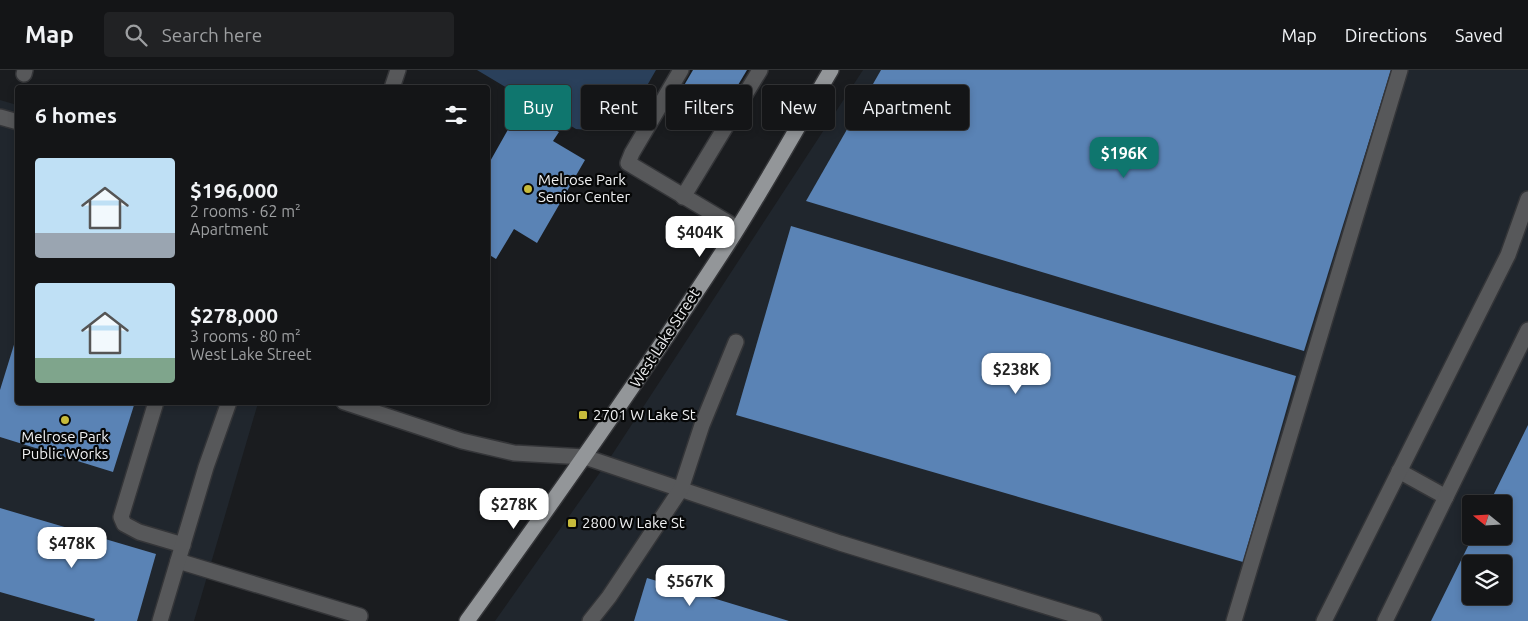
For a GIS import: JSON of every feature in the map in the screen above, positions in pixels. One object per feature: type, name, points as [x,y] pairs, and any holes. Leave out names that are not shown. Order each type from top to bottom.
[{"type":"main road","name":"West Lake Street","points":[[467,621],[585,457],[646,368],[737,228],[831,70]]},
{"type":"street","points":[[393,85],[398,70]]},
{"type":"street","points":[[681,70],[628,163],[737,228]]},
{"type":"street","points":[[683,197],[760,70]]},
{"type":"street","points":[[1234,621],[1400,70]]},
{"type":"street","points":[[0,117],[15,121]]},
{"type":"street","points":[[1324,621],[1508,255],[1528,199]]},
{"type":"street","points":[[1385,621],[1528,330]]},
{"type":"street","points":[[590,621],[609,597],[681,489],[702,425],[736,342]]},
{"type":"street","points":[[155,405],[121,517],[124,524],[139,532],[183,545]]},
{"type":"street","points":[[160,621],[206,467],[228,405]]},
{"type":"street","points":[[353,405],[462,441],[514,453],[585,457],[840,543],[1094,621]]},
{"type":"street","points":[[1399,471],[1446,497]]},
{"type":"street","points":[[178,561],[360,616]]},
{"type":"shaded area","points":[[477,70],[656,70],[647,85],[581,85],[581,129],[571,126],[571,85],[505,85],[505,87]]},
{"type":"shaded area","points":[[863,70],[1528,70],[1528,621],[495,621],[606,464],[824,130],[835,130],[835,113],[845,98],[845,130],[969,130],[969,85],[853,85]]},
{"type":"shaded area","points":[[0,100],[15,104],[15,405],[257,405],[194,621],[0,621]]},
{"type":"building","points":[[693,70],[747,70],[738,85],[684,85]]},
{"type":"building","points":[[881,70],[1391,70],[1304,351],[806,201],[847,130],[969,130],[969,85],[872,85]]},
{"type":"building","name":"Melrose Park Senior Center","points":[[508,130],[555,130],[559,132],[553,141],[585,160],[537,243],[514,229],[496,259],[490,255],[490,161]]},
{"type":"building","points":[[791,226],[1296,376],[1243,562],[736,415]]},
{"type":"building","name":"Melrose Park Public Works","points":[[15,341],[15,405],[134,405],[113,472],[0,437],[0,390]]},
{"type":"building","points":[[1528,425],[1528,621],[1431,621],[1462,558],[1462,605],[1512,605],[1512,555],[1464,555],[1469,545],[1512,545],[1512,495],[1493,495]]},
{"type":"building","points":[[0,508],[156,554],[137,621],[94,621],[95,619],[0,592]]},
{"type":"building","points":[[647,578],[789,621],[634,621]]},
{"type":"place","name":"Melrose Park Senior Center","points":[[528,189]]},
{"type":"place","name":"2701 W Lake St","points":[[583,415]]},
{"type":"place","name":"Melrose Park Public Works","points":[[65,420]]},
{"type":"place","name":"2800 W Lake St","points":[[572,523]]}]
